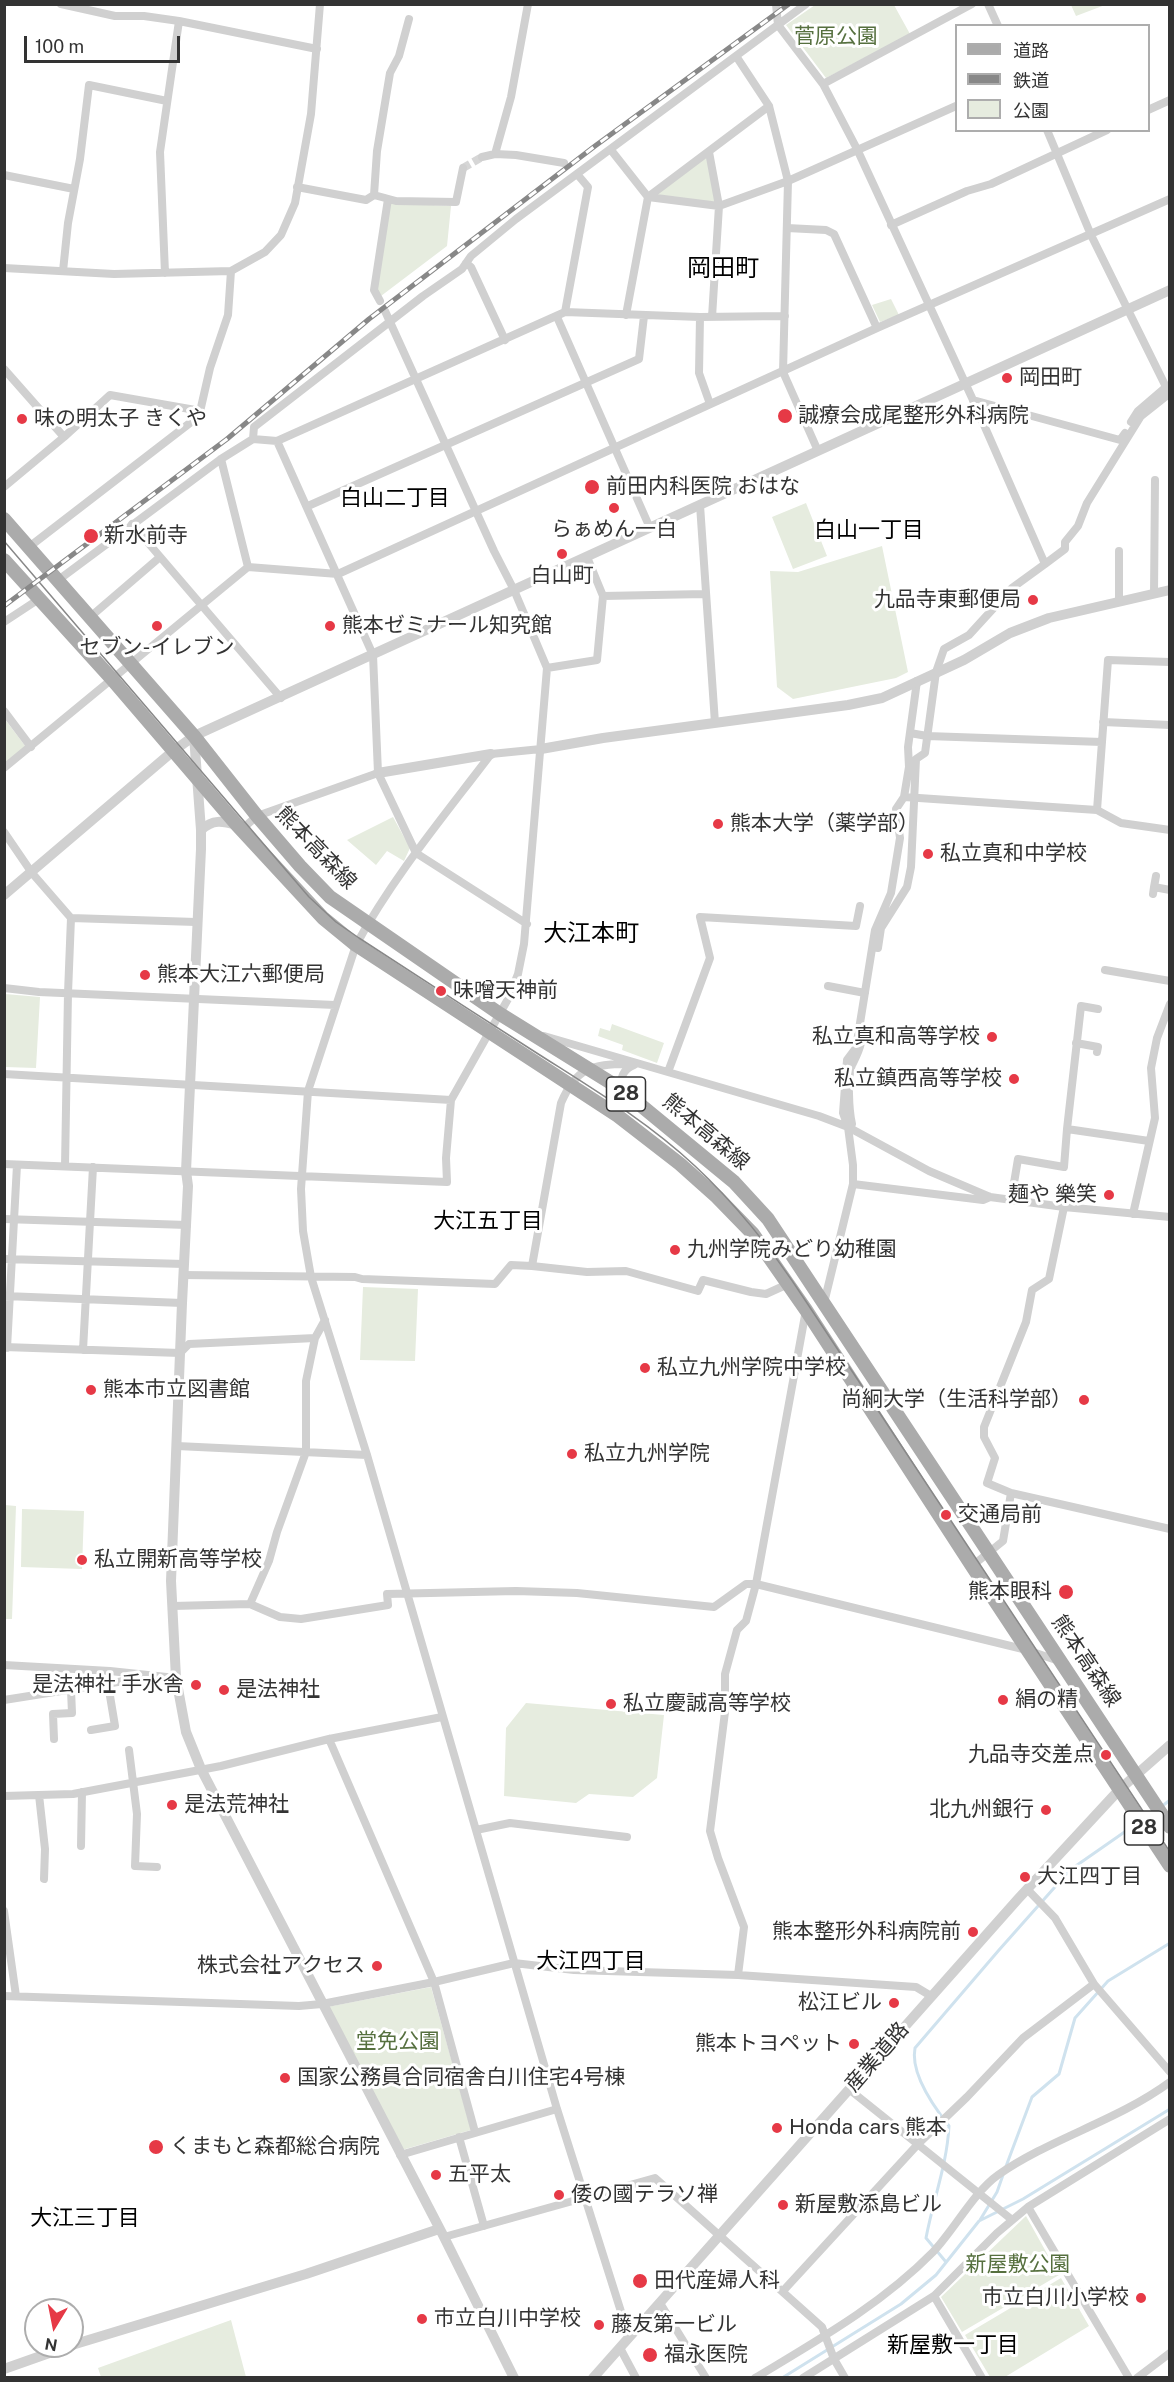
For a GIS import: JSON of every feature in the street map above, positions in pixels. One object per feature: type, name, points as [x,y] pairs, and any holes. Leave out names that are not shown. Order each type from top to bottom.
[{"type":"main road","name":"熊本高森線","points":[[4,519],[194,736],[256,816],[330,897],[500,1014],[621,1089],[734,1182],[768,1219],[1170,1827]]},
{"type":"main road","name":"熊本高森線","points":[[4,560],[111,678],[197,781],[323,918],[356,945],[618,1116],[680,1164],[753,1234],[807,1310],[1170,1866]]},
{"type":"street","points":[[61,4],[115,16],[144,16],[179,21],[317,49]]},
{"type":"street","points":[[4,268],[114,274],[231,271],[264,252],[281,235],[295,203],[311,114],[320,4]]},
{"type":"street","points":[[495,154],[510,98],[528,4]]},
{"type":"street","points":[[776,4],[778,25],[823,84],[857,149],[974,400],[1045,564]]},
{"type":"street","points":[[253,439],[254,427],[462,269],[471,256],[516,219],[806,4]]},
{"type":"street","points":[[823,84],[972,4]]},
{"type":"street","points":[[988,4],[997,24]]},
{"type":"street","points":[[374,195],[377,151],[388,84],[399,56],[409,19]]},
{"type":"street","points":[[165,273],[160,152],[179,21]]},
{"type":"street","points":[[736,56],[770,106],[788,181],[783,372],[819,451]]},
{"type":"street","points":[[63,271],[89,85],[167,101]]},
{"type":"street","points":[[1150,110],[1170,100]]},
{"type":"street","points":[[626,315],[648,197],[770,106]]},
{"type":"street","points":[[611,150],[648,197],[719,206],[788,181],[955,107]]},
{"type":"street","points":[[974,400],[1120,440],[1138,411],[1166,387],[1091,235],[1048,132]]},
{"type":"street","points":[[891,225],[1058,154],[1103,132]]},
{"type":"street","points":[[709,152],[719,206],[712,317]]},
{"type":"street","points":[[482,157],[495,154],[516,155],[564,163]]},
{"type":"street","points":[[297,187],[366,200],[374,195],[396,201],[456,202],[463,168]]},
{"type":"street","points":[[577,174],[588,187],[561,315],[586,381],[650,528]]},
{"type":"street","points":[[4,176],[74,189]]},
{"type":"street","points":[[380,301],[374,290],[388,199]]},
{"type":"street","points":[[4,768],[248,567],[338,574],[877,328],[1170,199]]},
{"type":"street","points":[[787,228],[826,230],[834,234],[877,328]]},
{"type":"street","points":[[466,263],[471,267],[505,340]]},
{"type":"street","points":[[29,547],[196,421],[201,411],[210,368],[228,315],[231,271]]},
{"type":"street","points":[[4,895],[172,752],[194,736],[1170,290]]},
{"type":"street","points":[[4,1164],[447,1182],[446,1158],[451,1100],[500,1014],[518,974],[527,924],[547,669],[514,590],[475,510],[392,321],[385,311]]},
{"type":"street","points":[[57,580],[221,459],[253,439],[277,441],[561,315],[785,316]]},
{"type":"street","points":[[308,506],[639,359],[644,316]]},
{"type":"street","points":[[700,317],[699,373],[710,404]]},
{"type":"street","points":[[4,369],[63,436]]},
{"type":"street","points":[[848,1127],[852,1124],[849,1112],[851,1067],[859,1056],[881,928],[907,887],[911,867],[916,759],[925,753],[936,672],[944,649],[969,635],[1012,588],[1065,549],[1065,542],[1078,526],[1087,503],[1142,416],[1170,393]]},
{"type":"street","points":[[4,486],[110,395],[201,411]]},
{"type":"street","points":[[277,441],[308,506],[373,656],[378,773],[416,853],[527,924]]},
{"type":"street","points":[[221,459],[248,567]]},
{"type":"street","points":[[1154,594],[1155,480]]},
{"type":"street","points":[[700,505],[715,723]]},
{"type":"street","points":[[132,524],[281,698]]},
{"type":"street","points":[[1119,551],[1119,602]]},
{"type":"street","points":[[89,618],[160,557]]},
{"type":"street","points":[[547,669],[597,660],[603,596],[586,557]]},
{"type":"street","points":[[201,830],[218,821],[239,828],[256,816],[378,773],[490,754],[541,749],[603,738],[848,705],[882,698],[1010,633],[1039,622],[1170,590]]},
{"type":"street","points":[[603,596],[705,594]]},
{"type":"street","points":[[4,622],[39,599]]},
{"type":"street","points":[[1096,810],[1108,660],[1170,662]]},
{"type":"street","points":[[824,1303],[853,1184],[848,1127],[843,1113],[847,1060],[856,1048],[875,930],[891,893],[900,838],[896,809],[904,797],[909,767],[910,733],[917,681]]},
{"type":"street","points":[[4,711],[31,747]]},
{"type":"street","points":[[1103,722],[1170,725]]},
{"type":"street","points":[[910,733],[927,736],[1102,742]]},
{"type":"street","points":[[194,736],[201,830],[186,1171],[189,1186],[171,1581],[176,1678],[186,1732],[201,1769],[442,2233],[514,2378]]},
{"type":"street","points":[[490,754],[416,853],[367,924],[356,945],[308,1091],[304,1176],[301,1189],[303,1231],[311,1277],[367,1455],[584,2197],[629,2337]]},
{"type":"street","points":[[904,797],[1096,810],[1121,823],[1170,830]]},
{"type":"street","points":[[4,832],[32,873],[71,918],[65,1166]]},
{"type":"street","points":[[1156,876],[1153,890],[1170,890]]},
{"type":"street","points":[[668,1072],[710,958],[700,917],[856,926],[860,906]]},
{"type":"street","points":[[71,918],[196,922]]},
{"type":"street","points":[[1105,970],[1170,981]]},
{"type":"street","points":[[828,986],[865,993]]},
{"type":"street","points":[[4,988],[335,1005]]},
{"type":"street","points":[[1132,1214],[1155,1118],[1151,1068],[1157,1038],[1170,1004]]},
{"type":"street","points":[[1011,1201],[1018,1159],[1064,1167],[1081,1006],[1098,1009]]},
{"type":"street","points":[[528,1031],[819,1116],[848,1127],[919,1166],[990,1197],[1170,1217]]},
{"type":"street","points":[[1076,1043],[1098,1047],[1097,1052]]},
{"type":"street","points":[[532,1266],[561,1103],[569,1083],[588,1069],[617,1064],[638,1064]]},
{"type":"street","points":[[621,1089],[621,1081],[626,1069],[638,1064]]},
{"type":"street","points":[[4,1074],[451,1100]]},
{"type":"street","points":[[1067,1130],[1149,1141]]},
{"type":"street","points":[[17,1165],[9,1219],[6,1348],[180,1353],[189,1344],[315,1338]]},
{"type":"street","points":[[82,1350],[93,1167]]},
{"type":"street","points":[[853,1184],[983,1200],[990,1197]]},
{"type":"street","points":[[1064,1207],[1049,1279],[1032,1290],[1026,1322],[984,1427],[984,1437],[995,1458],[987,1483],[1011,1493],[1170,1529]]},
{"type":"street","points":[[9,1219],[187,1225]]},
{"type":"street","points":[[8,1259],[88,1261],[184,1270],[311,1277],[355,1276],[362,1279],[495,1284],[511,1264],[587,1272],[626,1272],[698,1292],[703,1280],[766,1294],[788,1284]]},
{"type":"street","points":[[7,1296],[182,1303]]},
{"type":"street","points":[[738,1975],[744,1927],[710,1831],[725,1712],[725,1674],[737,1630],[746,1621],[756,1584],[807,1310]]},
{"type":"street","points":[[250,1604],[270,1561],[277,1532],[306,1452],[306,1381],[315,1338],[325,1320]]},
{"type":"street","points":[[177,1446],[367,1455]]},
{"type":"street","points":[[972,1566],[1003,1541],[1011,1493]]},
{"type":"street","points":[[173,1606],[250,1604],[280,1617],[301,1620],[388,1605],[387,1594],[516,1591],[577,1593],[714,1607],[746,1584],[756,1584],[1027,1650],[1060,1661]]},
{"type":"street","points":[[4,1665],[176,1678]]},
{"type":"street","points":[[4,1700],[155,1676]]},
{"type":"street","points":[[91,1730],[115,1726],[108,1684]]},
{"type":"street","points":[[54,1739],[53,1714],[72,1713],[71,1690]]},
{"type":"street","points":[[4,1796],[82,1792],[442,1717]]},
{"type":"street","points":[[330,1739],[434,1982],[475,2132]]},
{"type":"street","name":"産業道路","points":[[593,2378],[1027,1889],[1119,1790],[1170,1745]]},
{"type":"street","points":[[129,1750],[137,1814],[135,1866],[157,1867]]},
{"type":"street","points":[[81,1846],[82,1792]]},
{"type":"street","points":[[39,1795],[45,1849],[44,1879]]},
{"type":"street","points":[[476,1830],[510,1823],[627,1837]]},
{"type":"street","points":[[1027,1889],[1055,1918],[1094,1984],[1170,2072]]},
{"type":"street","points":[[4,1911],[16,1996]]},
{"type":"street","points":[[4,1996],[299,2006],[322,2004],[434,1982],[514,1963],[574,1970],[738,1975],[916,1987],[931,1996]]},
{"type":"street","points":[[783,2291],[919,2143],[1023,2038],[1094,1984]]},
{"type":"street","points":[[755,2378],[827,2338],[885,2296],[934,2251],[983,2196],[995,2177],[1017,2163],[1150,2097],[1170,2082]]},
{"type":"street","points":[[850,2090],[1008,2216]]},
{"type":"street","points":[[400,2155],[558,2109]]},
{"type":"street","points":[[803,2378],[934,2296],[1008,2216],[1028,2207],[1170,2119]]},
{"type":"street","points":[[459,2137],[484,2226]]},
{"type":"street","points":[[84,2342],[442,2233],[484,2226],[655,2178],[822,2327],[845,2378]]},
{"type":"street","points":[[1028,2207],[1129,2378]]},
{"type":"street","points":[[934,2296],[982,2378]]},
{"type":"street","points":[[660,2303],[706,2378]]},
{"type":"street","points":[[620,2348],[636,2378]]},
{"type":"street","points":[[1137,2378],[1170,2353]]},
{"type":"street","points":[[4,2369],[36,2358]]},
{"type":"green space","name":"菅原公園","points":[[815,5],[894,5],[910,34],[826,78],[786,25]]},
{"type":"green space","points":[[1071,5],[1105,5],[1076,16]]},
{"type":"green space","points":[[709,152],[719,206],[648,197]]},
{"type":"green space","points":[[390,203],[451,206],[447,246],[381,296],[377,289]]},
{"type":"green space","points":[[891,299],[899,315],[880,322],[872,305]]},
{"type":"green space","points":[[806,503],[827,556],[793,569],[772,517]]},
{"type":"green space","points":[[882,546],[908,672],[896,678],[793,699],[777,687],[770,571],[798,572]]},
{"type":"green space","points":[[4,718],[26,747],[4,764]]},
{"type":"green space","points":[[393,817],[410,848],[404,861],[387,851],[376,865],[347,840]]},
{"type":"green space","points":[[5,994],[40,997],[36,1068],[5,1067]]},
{"type":"green space","points":[[612,1024],[664,1043],[657,1063],[622,1050],[623,1045],[598,1036],[600,1028],[610,1031]]},
{"type":"green space","points":[[363,1287],[418,1289],[415,1361],[360,1360]]},
{"type":"green space","points":[[5,1505],[16,1506],[12,1619],[5,1619]]},
{"type":"green space","points":[[22,1509],[84,1511],[82,1569],[21,1567]]},
{"type":"green space","points":[[526,1703],[664,1715],[657,1778],[633,1797],[589,1794],[576,1803],[504,1796],[506,1728]]},
{"type":"green space","name":"堂免公園","points":[[431,1987],[471,2130],[402,2150],[327,2007]]},
{"type":"green space","name":"新屋敷公園","points":[[1026,2216],[1059,2275],[962,2332],[941,2297]]},
{"type":"green space","points":[[1061,2278],[1089,2326],[1005,2377],[990,2377],[965,2335]]},
{"type":"green space","points":[[231,2320],[246,2377],[101,2377],[98,2368]]},
{"type":"waterway","points":[[1161,1807],[1170,1800]]},
{"type":"waterway","points":[[1144,1819],[1155,1810]]},
{"type":"waterway","points":[[946,2262],[926,2238],[943,2169],[949,2126],[924,2089],[916,2068],[915,2048],[1070,1870],[1136,1824]]},
{"type":"waterway","points":[[1005,2169],[1032,2097],[1059,2074],[1075,2018],[1108,1981],[1170,1943]]},
{"type":"waterway","points":[[782,2378],[901,2304],[936,2275],[979,2221],[1023,2199],[1170,2109]]},
{"type":"waterway","points":[[980,2220],[997,2192],[1003,2175]]},
{"type":"tunnel","points":[[463,168],[482,157]]},
{"type":"tram line","points":[[4,541],[309,897],[336,922],[637,1119],[695,1166],[740,1213],[793,1282],[1170,1852]]},
{"type":"railway","points":[[4,606],[227,439],[369,319],[595,146],[789,4]]},
{"type":"place","name":"岡田町","points":[[1007,378]]},
{"type":"place","name":"誠療会成尾整形外科病院","points":[[785,416]]},
{"type":"place","name":"味の明太子 きくや","points":[[22,419]]},
{"type":"place","name":"前田内科医院 おはな","points":[[592,487]]},
{"type":"place","name":"らぁめん一白","points":[[614,508]]},
{"type":"place","name":"新水前寺","points":[[91,536]]},
{"type":"place","name":"白山町","points":[[562,554]]},
{"type":"place","name":"九品寺東郵便局","points":[[1033,600]]},
{"type":"place","name":"セブン-イレブン","points":[[157,626]]},
{"type":"place","name":"熊本ゼミナール知究館","points":[[330,626]]},
{"type":"place","name":"熊本大学（薬学部）","points":[[718,824]]},
{"type":"place","name":"私立真和中学校","points":[[928,854]]},
{"type":"place","name":"熊本大江六郵便局","points":[[145,975]]},
{"type":"place","name":"味噌天神前","points":[[441,991]]},
{"type":"place","name":"私立真和高等学校","points":[[992,1037]]},
{"type":"place","name":"私立鎮西高等学校","points":[[1014,1079]]},
{"type":"place","name":"麺や 樂笑","points":[[1109,1195]]},
{"type":"place","name":"九州学院みどり幼稚園","points":[[675,1250]]},
{"type":"place","name":"私立九州学院中学校","points":[[645,1368]]},
{"type":"place","name":"熊本市立図書館","points":[[91,1390]]},
{"type":"place","name":"尚絅大学（生活科学部）","points":[[1084,1400]]},
{"type":"place","name":"私立九州学院","points":[[572,1454]]},
{"type":"place","name":"交通局前","points":[[946,1515]]},
{"type":"place","name":"私立開新高等学校","points":[[82,1560]]},
{"type":"place","name":"熊本眼科","points":[[1066,1592]]},
{"type":"place","name":"是法神社 手水舎","points":[[196,1685]]},
{"type":"place","name":"是法神社","points":[[224,1690]]},
{"type":"place","name":"絹の精","points":[[1003,1700]]},
{"type":"place","name":"私立慶誠高等学校","points":[[611,1704]]},
{"type":"place","name":"九品寺交差点","points":[[1106,1755]]},
{"type":"place","name":"是法荒神社","points":[[172,1805]]},
{"type":"place","name":"北九州銀行","points":[[1046,1810]]},
{"type":"place","name":"大江四丁目","points":[[1025,1877]]},
{"type":"place","name":"熊本整形外科病院前","points":[[973,1932]]},
{"type":"place","name":"株式会社アクセス","points":[[377,1966]]},
{"type":"place","name":"松江ビル","points":[[894,2003]]},
{"type":"place","name":"熊本トヨペット","points":[[854,2044]]},
{"type":"place","name":"国家公務員合同宿舎白川住宅4号棟","points":[[285,2078]]},
{"type":"place","name":"Honda cars 熊本","points":[[777,2128]]},
{"type":"place","name":"くまもと森都総合病院","points":[[156,2147]]},
{"type":"place","name":"五平太","points":[[436,2175]]},
{"type":"place","name":"倭の國テラソ禅","points":[[559,2195]]},
{"type":"place","name":"新屋敷添島ビル","points":[[783,2205]]},
{"type":"place","name":"田代産婦人科","points":[[640,2281]]},
{"type":"place","name":"市立白川小学校","points":[[1141,2298]]},
{"type":"place","name":"市立白川中学校","points":[[422,2319]]},
{"type":"place","name":"藤友第一ビル","points":[[599,2325]]},
{"type":"place","name":"福永医院","points":[[650,2355]]},
{"type":"district","name":"岡田町","points":[[723,269]]},
{"type":"district","name":"白山二丁目","points":[[395,498]]},
{"type":"district","name":"白山一丁目","points":[[869,530]]},
{"type":"district","name":"大江本町","points":[[591,934]]},
{"type":"district","name":"大江五丁目","points":[[488,1221]]},
{"type":"district","name":"大江四丁目","points":[[591,1961]]},
{"type":"district","name":"大江三丁目","points":[[85,2218]]},
{"type":"district","name":"新屋敷一丁目","points":[[953,2345]]}]
